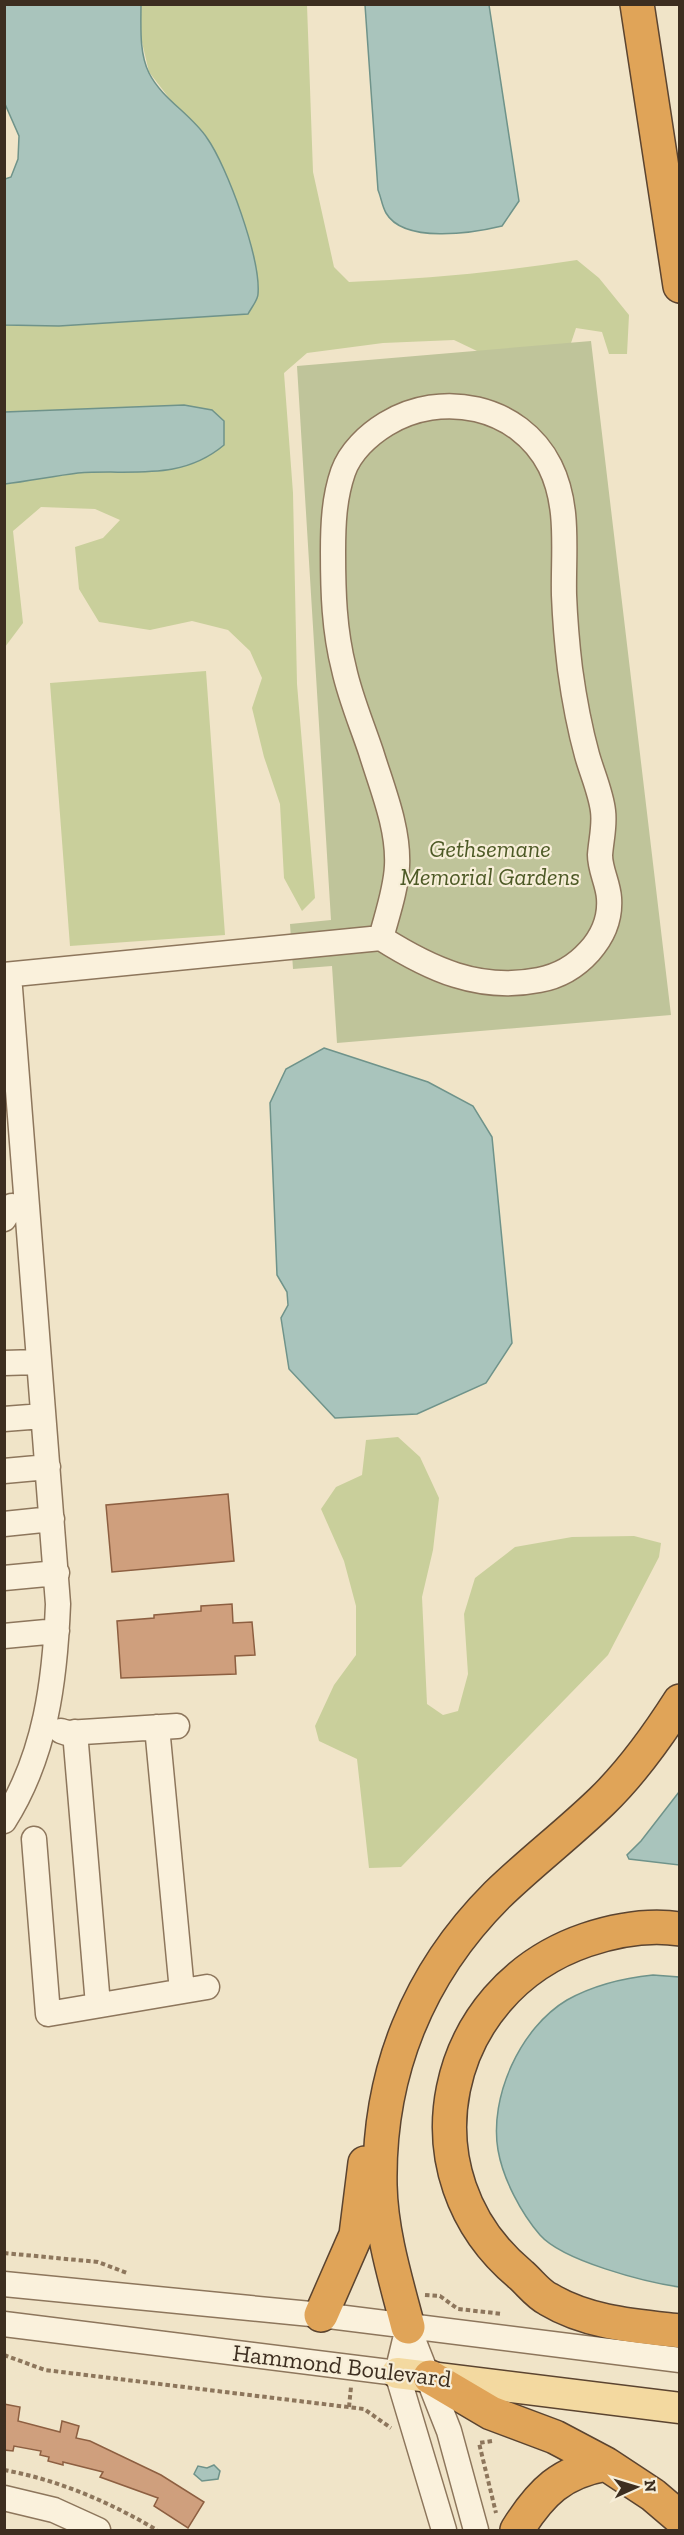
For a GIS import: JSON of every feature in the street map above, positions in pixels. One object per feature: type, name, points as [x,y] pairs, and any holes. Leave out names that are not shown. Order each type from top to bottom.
[{"type":"highway","points":[[637,4],[680,286]]},
{"type":"highway","points":[[408,2327],[386,2238],[380,2186],[382,2132],[402,2041],[421,1996],[462,1932],[499,1893],[604,1800],[654,1743],[680,1701]]},
{"type":"highway","points":[[680,1929],[645,1927],[596,1937],[543,1959],[522,1974],[485,2011],[473,2031],[462,2055],[449,2111],[451,2153],[465,2198],[484,2236],[508,2265],[546,2299],[575,2312],[606,2322],[680,2331]]},
{"type":"highway","points":[[321,2315],[356,2235],[369,2120],[385,2062],[402,2041]]},
{"type":"highway","points":[[430,2377],[491,2413],[555,2437],[606,2464],[652,2495],[680,2518]]},
{"type":"highway","points":[[517,2530],[549,2490],[568,2475],[581,2469],[606,2464]]},
{"type":"main road","name":"Hammond Boulevard","points":[[397,2373],[680,2408]]},
{"type":"street","points":[[4,1821],[41,1742],[52,1685],[57,1631],[57,1574],[38,1362],[11,1207],[7,975],[381,938],[419,962],[476,981],[528,982],[553,978],[570,968],[598,940],[607,922],[609,897],[600,856],[603,810],[579,728],[573,690],[564,596],[563,514],[558,485],[538,446],[521,429],[501,417],[447,404],[418,409],[394,419],[374,431],[359,446],[344,468],[334,520],[333,589],[344,669],[394,829],[397,865],[381,938]]},
{"type":"street","points":[[5,1364],[38,1362]]},
{"type":"street","points":[[4,1419],[43,1416]]},
{"type":"street","points":[[4,1471],[48,1467]]},
{"type":"street","points":[[4,1524],[52,1519]]},
{"type":"street","points":[[4,1578],[57,1574]]},
{"type":"street","points":[[4,1635],[57,1631]]},
{"type":"street","points":[[45,1725],[67,1733],[167,1726],[182,1991]]},
{"type":"street","points":[[75,1732],[98,2005]]},
{"type":"street","points":[[34,1839],[48,2014],[207,1987]]},
{"type":"street","name":"Hammond Boulevard","points":[[4,2284],[321,2315],[680,2360]]},
{"type":"street","name":"Hammond Boulevard","points":[[4,2324],[397,2373]]},
{"type":"street","points":[[408,2327],[397,2373],[444,2530]]},
{"type":"street","points":[[408,2327],[430,2377],[449,2431],[476,2530]]},
{"type":"street","points":[[4,2498],[54,2510],[98,2530]]},
{"type":"path","points":[[4,2355],[45,2370],[364,2409],[392,2430]]},
{"type":"path","points":[[4,2470],[51,2482],[100,2500],[157,2530]]},
{"type":"green space","points":[[141,5],[307,5],[313,172],[334,267],[349,282],[463,274],[577,260],[599,278],[629,315],[627,354],[609,354],[602,332],[576,328],[567,355],[498,361],[454,340],[383,343],[307,353],[284,373],[293,493],[297,684],[315,898],[302,911],[284,878],[280,804],[264,757],[252,708],[262,678],[250,651],[228,630],[192,621],[150,630],[99,622],[79,589],[75,547],[103,538],[120,520],[95,509],[41,507],[13,531],[23,623],[5,647],[5,484],[78,473],[172,469],[207,456],[224,444],[224,421],[184,405],[5,412],[5,325],[59,326],[248,314],[207,137],[176,107],[149,72],[141,38]]},
{"type":"green space","name":"Gethsemane Memorial Gardens","points":[[591,341],[671,1015],[337,1043],[332,966],[293,969],[290,924],[331,920],[297,366]]},
{"type":"green space","points":[[206,671],[225,935],[70,946],[50,683]]},
{"type":"green space","points":[[398,1437],[420,1457],[439,1498],[433,1550],[422,1597],[427,1704],[443,1715],[458,1711],[468,1674],[464,1614],[475,1578],[515,1547],[572,1537],[634,1536],[661,1543],[659,1557],[608,1655],[401,1867],[369,1868],[357,1759],[319,1741],[315,1726],[334,1685],[356,1655],[356,1606],[344,1561],[321,1509],[336,1487],[362,1475],[366,1440]]},
{"type":"water","points":[[5,4],[141,5],[142,48],[149,73],[161,91],[193,121],[207,138],[224,169],[241,213],[257,278],[258,296],[248,314],[59,326],[5,325],[5,179],[11,177],[18,159],[19,136],[5,104]]},
{"type":"water","points":[[365,5],[489,5],[519,201],[502,226],[457,233],[423,233],[395,223],[386,213],[378,190]]},
{"type":"water","points":[[184,405],[212,410],[224,421],[224,445],[207,457],[172,469],[78,473],[5,484],[5,412]]},
{"type":"water","points":[[324,1048],[428,1082],[473,1106],[492,1137],[512,1343],[486,1383],[417,1414],[335,1418],[289,1369],[281,1318],[288,1305],[287,1292],[277,1275],[270,1103],[286,1069]]},
{"type":"water","points":[[679,1792],[679,1865],[629,1859],[627,1855],[641,1841]]},
{"type":"water","points":[[653,1975],[679,1977],[679,2287],[585,2262],[551,2244],[540,2235],[526,2217],[508,2184],[500,2161],[496,2129],[503,2087],[512,2066],[522,2046],[550,2012],[567,2000],[588,1990],[609,1983]]},
{"type":"water","points":[[214,2465],[220,2471],[218,2479],[202,2481],[194,2474],[198,2466],[207,2468]]},
{"type":"building","points":[[228,1494],[234,1561],[112,1572],[106,1505]]},
{"type":"building","points":[[232,1604],[233,1623],[252,1622],[255,1655],[235,1656],[236,1674],[121,1678],[117,1621],[201,1611],[201,1606]]},
{"type":"building","points":[[4,2404],[20,2407],[18,2421],[60,2432],[62,2421],[79,2426],[76,2438],[90,2441],[161,2475],[204,2502],[188,2528],[154,2506],[158,2498],[100,2477],[103,2472],[63,2462],[63,2465],[48,2461],[49,2457],[40,2455],[41,2451],[14,2446],[13,2451],[4,2450]]}]
